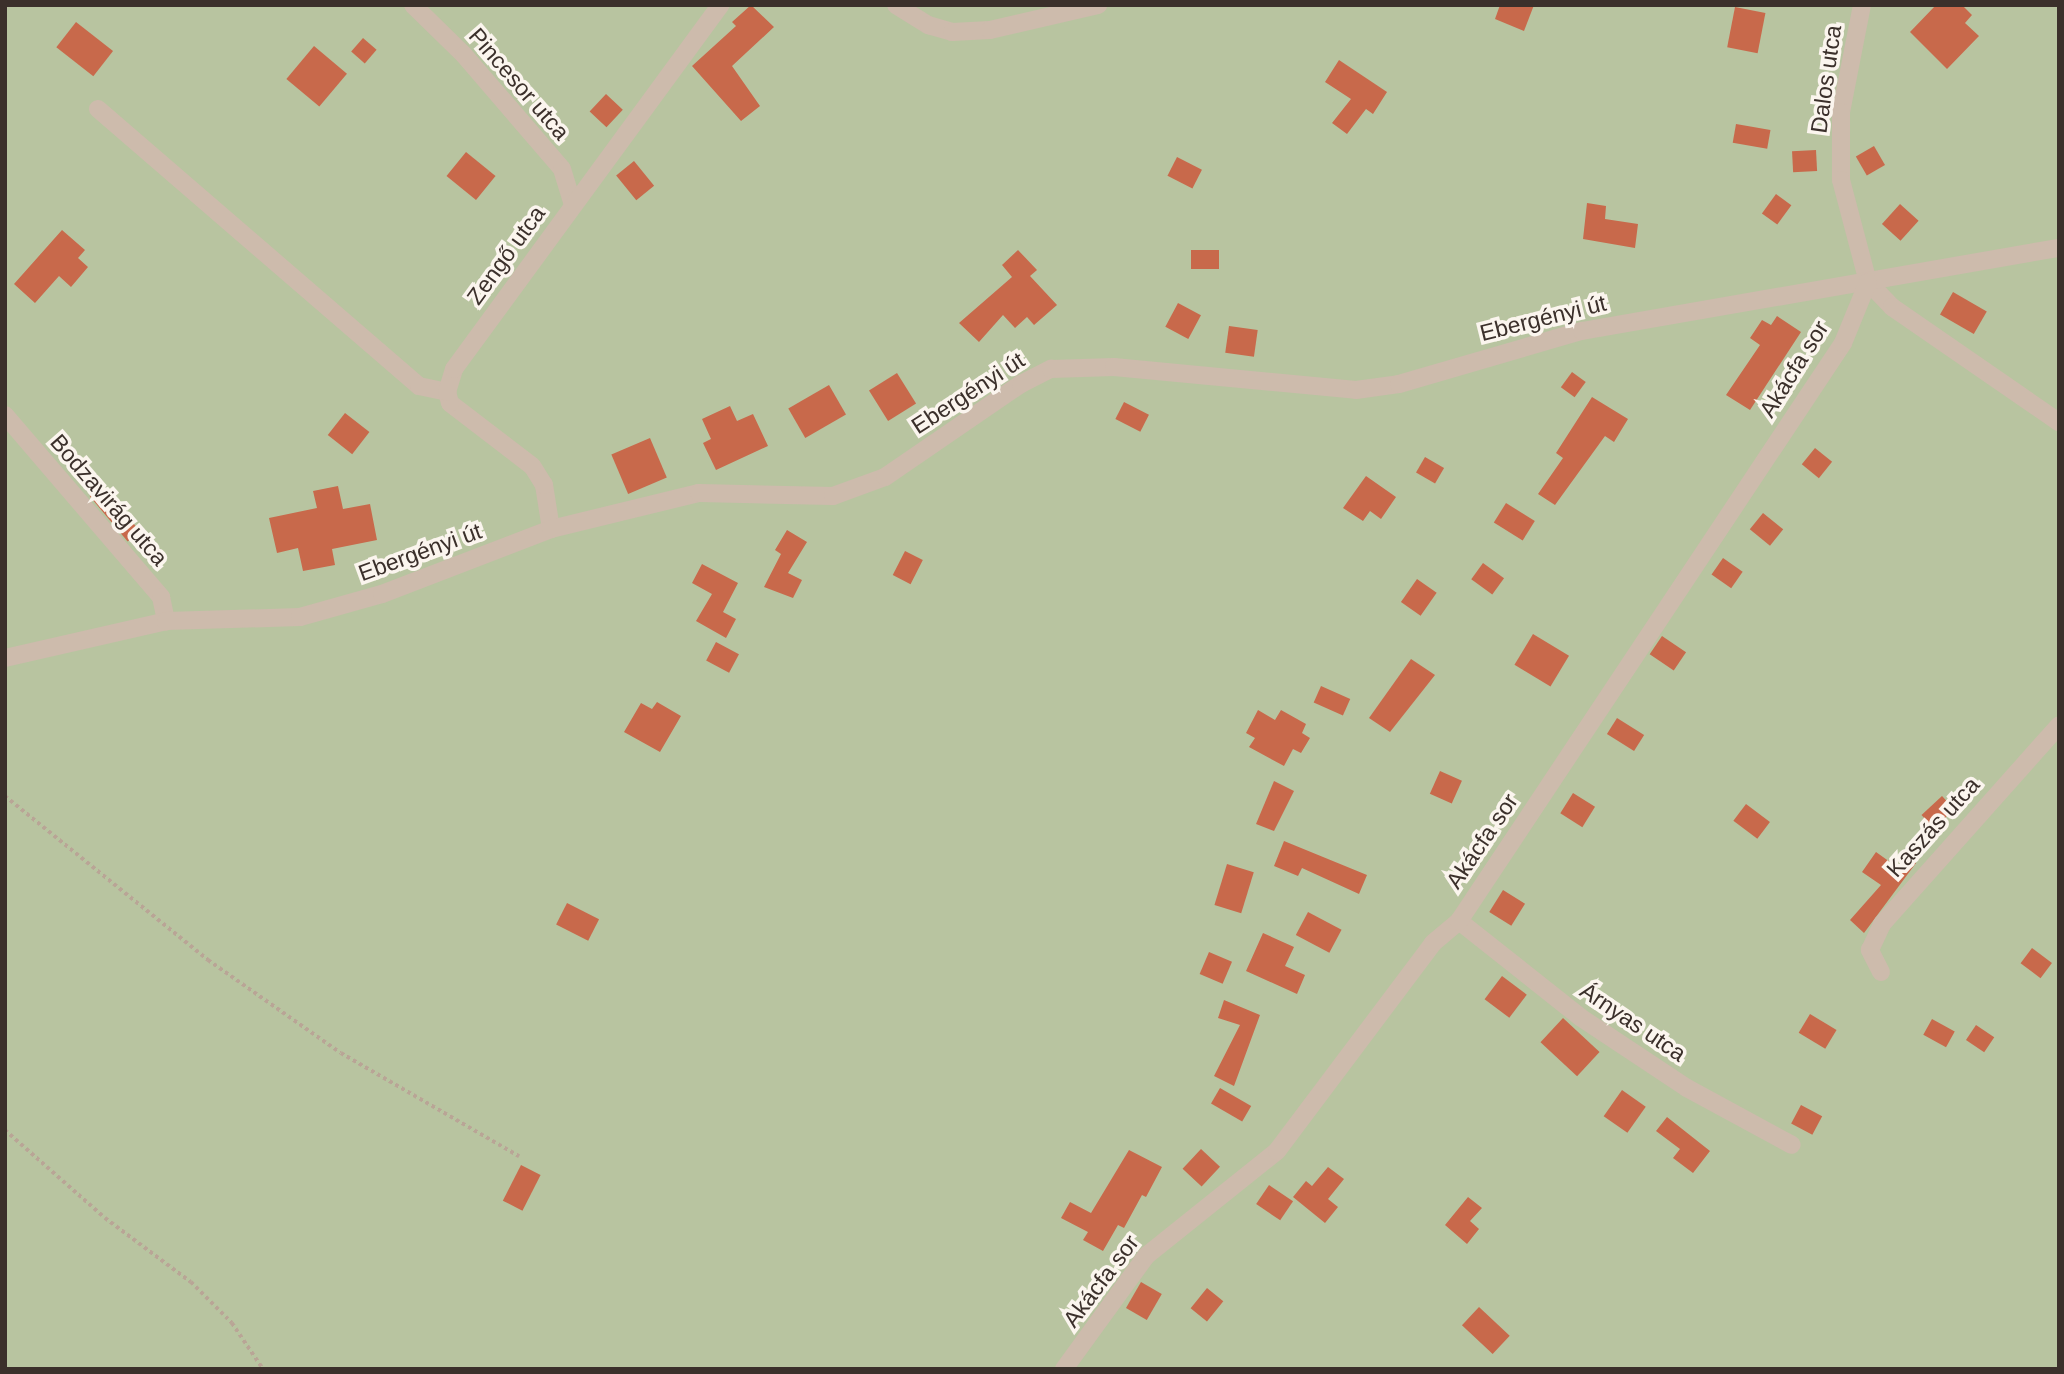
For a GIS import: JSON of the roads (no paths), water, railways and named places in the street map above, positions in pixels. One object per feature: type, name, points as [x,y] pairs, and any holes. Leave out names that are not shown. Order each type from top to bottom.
[{"type":"street","name":"Pincesor utca","points":[[413,5],[464,55],[562,169],[573,204]]},
{"type":"street","name":"Zengő utca","points":[[447,392],[454,369],[720,5]]},
{"type":"street","points":[[896,5],[928,25],[952,32],[990,30],[1098,5]]},
{"type":"street","name":"Dalos utca","points":[[1862,5],[1841,113],[1841,180],[1868,282]]},
{"type":"street","points":[[98,109],[419,386],[447,392],[450,403],[471,423],[532,466],[544,485],[551,529]]},
{"type":"street","name":"Ebergényi út","points":[[5,658],[166,621],[300,617],[382,594],[551,529],[699,494],[833,496],[885,477],[1021,384],[1051,369],[1114,367],[1356,390],[1399,384],[1582,331],[2059,248]]},
{"type":"street","points":[[1868,282],[1892,307],[2059,422]]},
{"type":"street","name":"Akácfa sor","points":[[1064,1369],[1146,1256],[1277,1151],[1433,943],[1459,921],[1843,343],[1868,282]]},
{"type":"street","name":"Bodzavirág utca","points":[[5,415],[161,597],[166,621]]},
{"type":"street","name":"Kaszás utca","points":[[1881,972],[1870,950],[1882,924],[2059,725]]},
{"type":"street","name":"Árnyas utca","points":[[1459,921],[1580,1017],[1687,1088],[1792,1145]]}]
